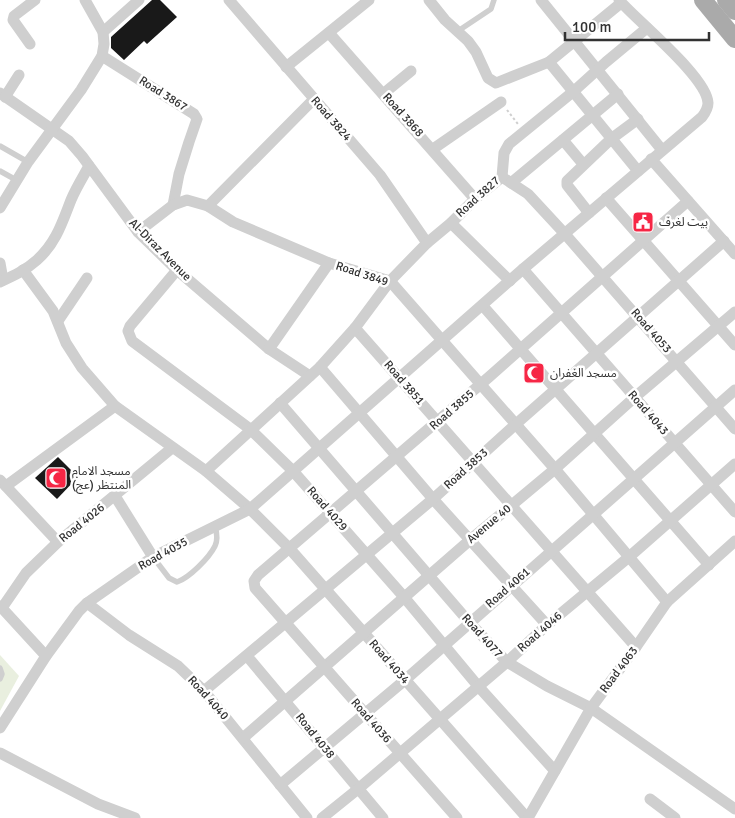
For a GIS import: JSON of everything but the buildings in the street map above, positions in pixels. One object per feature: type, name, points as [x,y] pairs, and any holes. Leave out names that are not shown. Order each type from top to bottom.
[{"type":"main road","points":[[703,0],[735,39]]},
{"type":"main road","points":[[726,0],[735,11]]},
{"type":"street","points":[[30,44],[13,20],[14,16],[35,0]]},
{"type":"street","points":[[0,208],[28,162],[81,90],[102,56],[104,44],[102,32],[85,0]]},
{"type":"street","name":"Road 3824","points":[[229,0],[313,100],[380,175],[427,243]]},
{"type":"street","points":[[286,68],[369,0]]},
{"type":"street","points":[[429,0],[445,20],[472,46],[488,78],[496,83],[549,62],[620,1],[647,28]]},
{"type":"street","points":[[545,1],[574,42],[662,150]]},
{"type":"street","points":[[102,32],[131,2]]},
{"type":"street","name":"Road 3827","points":[[206,471],[320,367],[355,328],[390,281],[427,243],[475,198],[507,180],[504,153],[509,144],[647,28]]},
{"type":"street","name":"Road 4035","points":[[0,728],[46,656],[79,611],[87,604],[153,556],[250,509],[523,269],[702,117],[708,105],[707,98],[702,89],[665,45],[647,28]]},
{"type":"street","name":"Road 3868","points":[[329,33],[475,198]]},
{"type":"street","name":"Road 3867","points":[[102,56],[194,114],[198,119],[184,158],[173,205]]},
{"type":"street","points":[[549,62],[638,171]]},
{"type":"street","points":[[383,94],[411,71]]},
{"type":"street","points":[[2,95],[20,75]]},
{"type":"street","points":[[507,180],[563,140],[618,94]]},
{"type":"street","name":"Al-Diraz Avenue","points":[[2,95],[69,142],[138,232],[177,270],[269,349],[310,376]]},
{"type":"street","points":[[208,206],[313,100]]},
{"type":"street","points":[[433,149],[501,102]]},
{"type":"street","points":[[589,213],[566,182],[583,164],[612,139],[638,120]]},
{"type":"street","points":[[563,140],[583,164]]},
{"type":"street","points":[[652,159],[735,254]]},
{"type":"street","points":[[0,263],[1,281],[23,270],[44,253],[60,231],[71,201],[89,166]]},
{"type":"street","name":"Road 4053","points":[[507,180],[528,194],[566,234],[735,429]]},
{"type":"street","points":[[606,198],[735,345]]},
{"type":"street","name":"Road 3849","points":[[173,205],[187,200],[208,206],[233,222],[329,263],[390,281],[555,469],[667,602]]},
{"type":"street","name":"Road 3855","points":[[287,623],[255,588],[254,581],[258,575],[358,492],[688,201]]},
{"type":"street","points":[[138,232],[173,205]]},
{"type":"street","points":[[451,222],[510,281]]},
{"type":"street","name":"Road 3853","points":[[204,691],[433,499],[724,241]]},
{"type":"street","points":[[269,349],[329,263]]},
{"type":"street","name":"Road 4043","points":[[523,269],[735,512]]},
{"type":"street","name":"Road 4034","points":[[23,270],[45,298],[58,321],[66,343],[82,368],[115,406],[206,471],[250,509],[290,549],[528,818]]},
{"type":"street","name":"Road 4029","points":[[177,270],[130,326],[129,336],[136,345],[250,429],[292,471],[404,597],[478,686],[555,771]]},
{"type":"street","points":[[58,321],[88,278]]},
{"type":"street","points":[[483,306],[709,565]]},
{"type":"street","name":"Avenue 40","points":[[243,738],[735,312]]},
{"type":"street","name":"Road 3851","points":[[355,328],[636,647]]},
{"type":"street","points":[[320,367],[433,499],[546,625]]},
{"type":"street","name":"Road 4061","points":[[280,784],[365,714],[735,390]]},
{"type":"street","name":"Road 4077","points":[[280,403],[469,622],[507,662],[547,686],[591,708],[735,809]]},
{"type":"street","points":[[58,542],[3,483],[115,406]]},
{"type":"street","name":"Road 4026","points":[[1,607],[26,573],[58,542],[172,448]]},
{"type":"street","name":"Road 4046","points":[[322,818],[400,754],[507,662],[546,625],[629,557],[735,464]]},
{"type":"street","points":[[115,496],[153,556]]},
{"type":"street","name":"Road 4063","points":[[528,818],[591,708],[667,602],[735,541]]},
{"type":"street","name":"Road 4040","points":[[87,604],[129,635],[178,666],[204,691],[307,818]]},
{"type":"street","points":[[1,607],[46,656]]},
{"type":"street","name":"Road 4036","points":[[287,623],[457,818]]},
{"type":"street","name":"Road 4038","points":[[247,656],[286,700],[383,818]]},
{"type":"street","points":[[0,753],[98,804],[135,818]]},
{"type":"street","points":[[650,799],[675,818]]},
{"type":"lane","points":[[458,31],[491,9],[494,0]]},
{"type":"lane","points":[[0,146],[28,162]]},
{"type":"lane","points":[[0,171],[18,180]]},
{"type":"lane","points":[[153,556],[169,578],[177,582],[185,579],[209,555],[216,545],[215,526]]},
{"type":"lane","points":[[0,668],[2,674],[0,679]]},
{"type":"green space","points":[[0,655],[19,676],[0,711]]},
{"type":"place","name":"بيت لغرف","points":[[643,222]]},
{"type":"place","name":"مسجد الغفران","points":[[534,373]]},
{"type":"place","name":"مسجد الامام المنتظر (عج)","points":[[56,478]]}]
